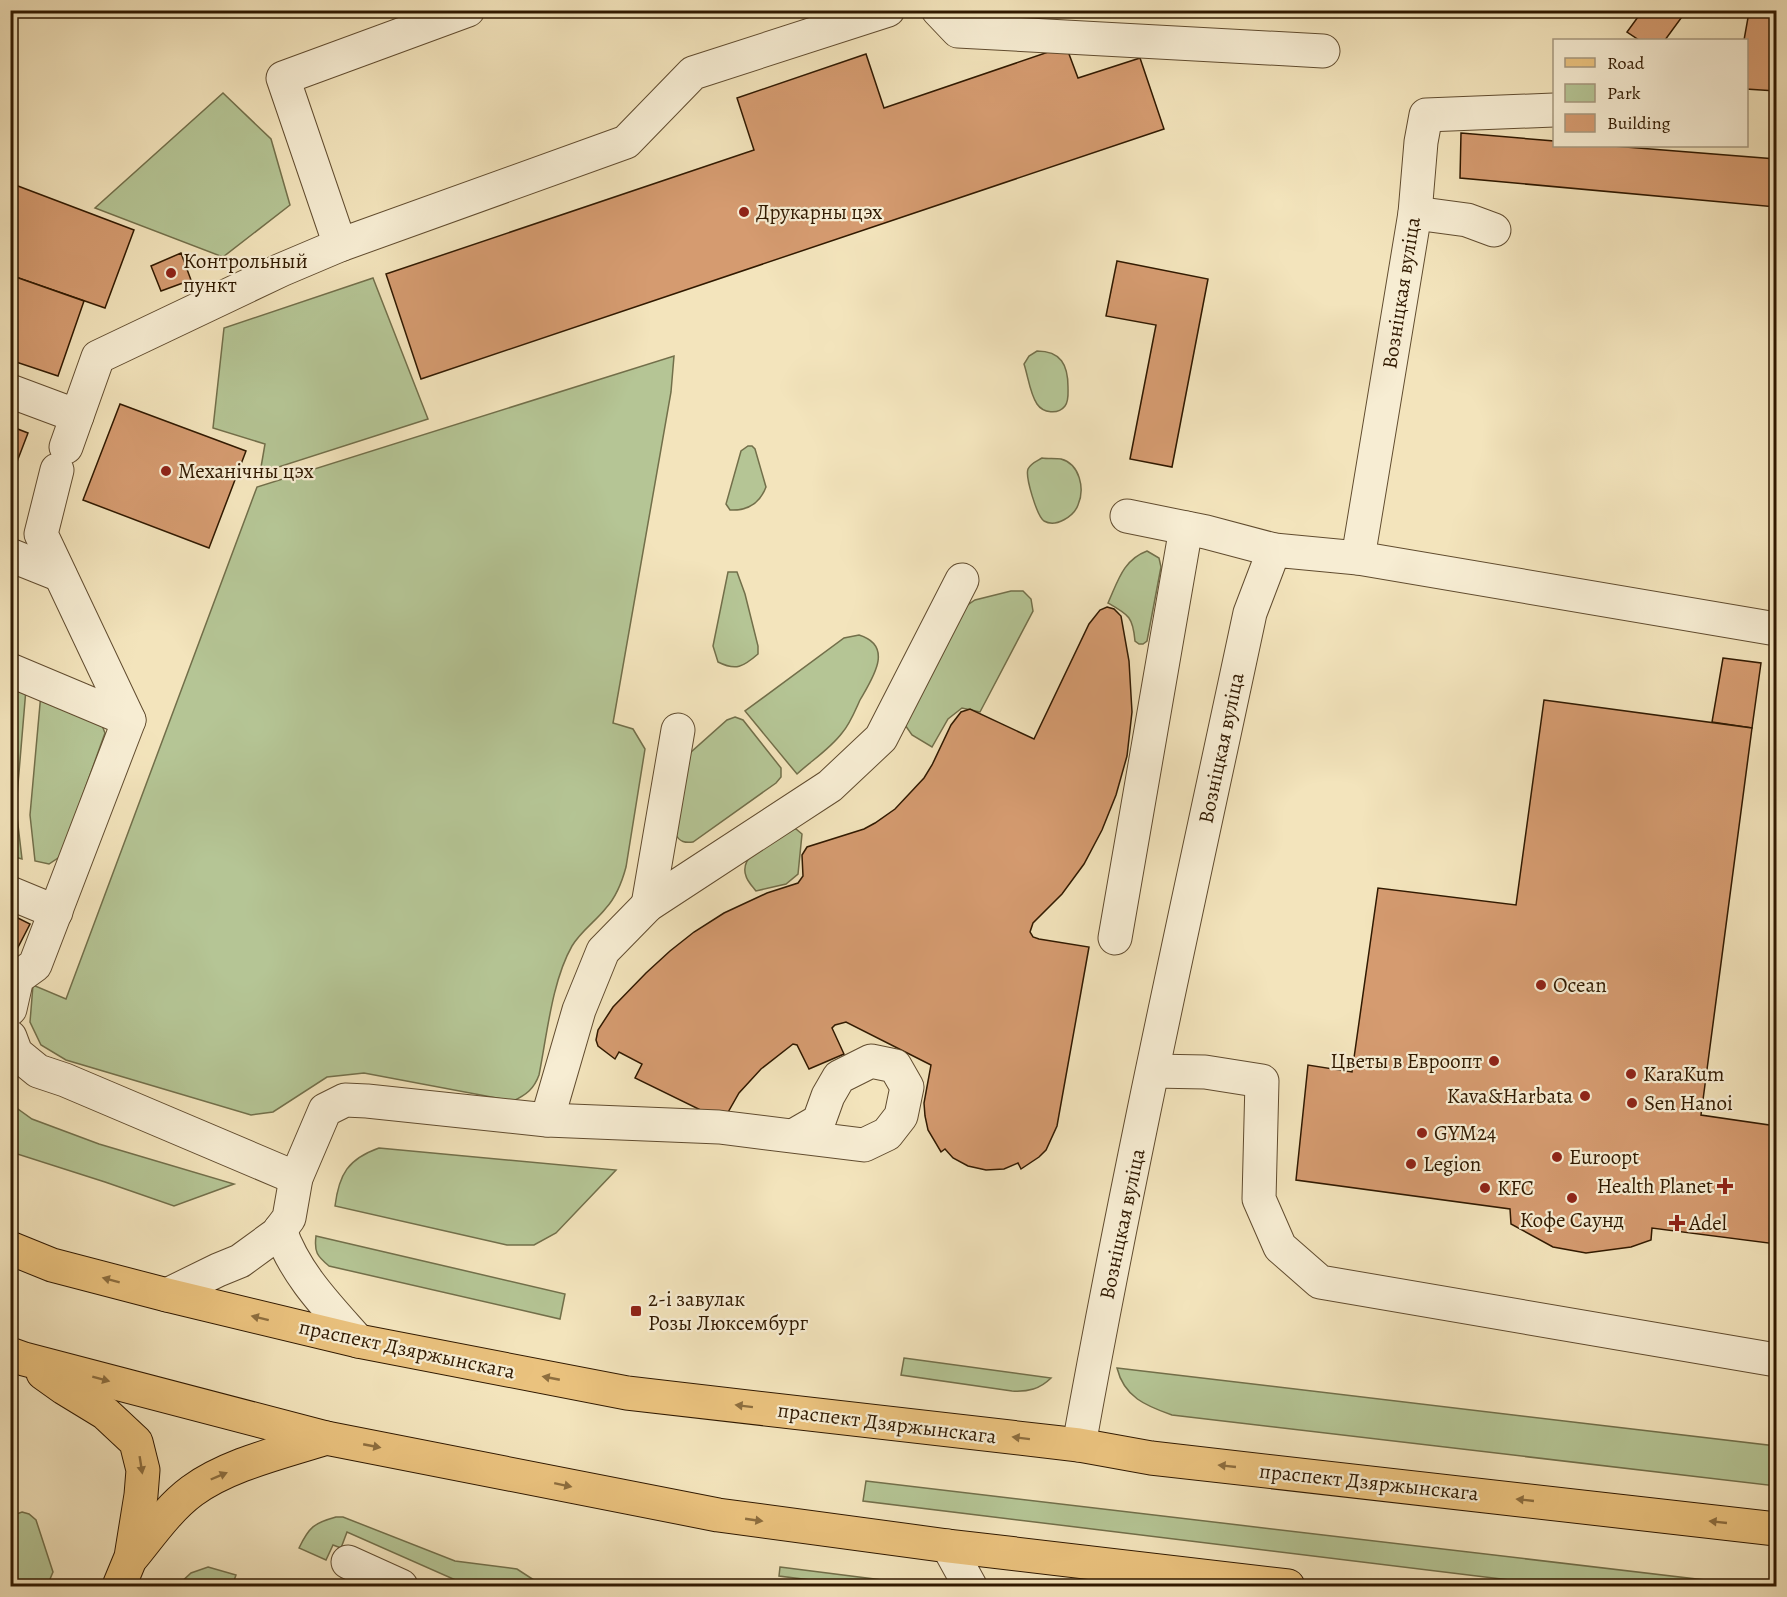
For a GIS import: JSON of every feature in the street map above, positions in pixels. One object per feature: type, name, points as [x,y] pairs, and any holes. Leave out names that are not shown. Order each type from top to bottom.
[{"type":"main road","points":[[10,1236],[52,1265]]},
{"type":"main road","name":"праспект Дзяржынскага","points":[[10,1248],[52,1265],[357,1341],[627,1393],[1079,1445],[1151,1458],[1776,1529]]},
{"type":"main road","points":[[17,1357],[326,1438],[718,1515],[948,1546],[1288,1587]]},
{"type":"main road","points":[[17,1357],[105,1413],[136,1442],[143,1470],[125,1572]]},
{"type":"main road","points":[[125,1572],[166,1515],[190,1492],[211,1479],[247,1464],[326,1438]]},
{"type":"street","points":[[340,245],[283,78],[468,10]]},
{"type":"street","points":[[10,1009],[17,978],[35,965],[129,720],[41,534],[61,458],[98,357],[281,270],[340,245],[626,142],[693,73],[888,10]]},
{"type":"street","points":[[938,10],[958,31],[1323,51]]},
{"type":"street","name":"Возніцкая вуліца","points":[[1358,558],[1415,213],[1421,142],[1426,116],[1553,110]]},
{"type":"street","points":[[1415,213],[1467,220],[1494,230]]},
{"type":"street","points":[[10,391],[77,416]]},
{"type":"street","points":[[1127,516],[1274,550],[1358,558],[1776,629]]},
{"type":"street","points":[[1115,938],[1186,528]]},
{"type":"street","name":"Возніцкая вуліца","points":[[1079,1445],[1153,1071],[1250,613],[1274,550]]},
{"type":"street","points":[[10,555],[60,575]]},
{"type":"street","points":[[547,1120],[579,1010],[603,951],[648,905],[830,786],[881,738],[962,580]]},
{"type":"street","points":[[10,670],[129,720]]},
{"type":"street","points":[[648,905],[678,729]]},
{"type":"street","points":[[10,893],[56,912]]},
{"type":"street","points":[[10,1037],[15,1053],[38,1071],[65,1080],[296,1178]]},
{"type":"street","points":[[1153,1071],[1205,1072],[1262,1081],[1259,1199],[1280,1247],[1320,1282],[1776,1360]]},
{"type":"street","points":[[357,1341],[305,1278],[287,1249],[284,1224],[296,1178],[325,1110],[345,1100],[547,1120],[719,1127],[793,1136]]},
{"type":"street","points":[[167,1295],[240,1261],[284,1224]]},
{"type":"street","points":[[948,1546],[970,1587]]},
{"type":"street","points":[[348,1562],[401,1587]]},
{"type":"green space","points":[[223,93],[271,139],[290,205],[223,257],[95,208]]},
{"type":"green space","points":[[373,278],[428,419],[260,473],[265,444],[213,428],[224,328]]},
{"type":"green space","points":[[1037,351],[1052,354],[1065,366],[1068,379],[1068,399],[1059,411],[1051,412],[1043,409],[1037,404],[1033,395],[1024,364],[1029,356]]},
{"type":"green space","points":[[674,356],[671,392],[613,723],[633,729],[645,749],[626,867],[613,899],[572,946],[565,960],[551,1009],[539,1075],[532,1088],[513,1101],[364,1073],[327,1077],[273,1112],[251,1115],[66,1060],[41,1045],[30,1022],[33,985],[66,999],[257,487]]},
{"type":"green space","points":[[748,446],[755,449],[766,487],[757,502],[742,509],[730,510],[726,504],[741,451]]},
{"type":"green space","points":[[1042,458],[1061,459],[1073,466],[1081,485],[1080,499],[1076,509],[1069,517],[1059,522],[1049,523],[1041,518],[1030,488],[1028,469]]},
{"type":"green space","points":[[1147,551],[1159,558],[1161,567],[1147,641],[1139,644],[1135,641],[1129,618],[1108,603],[1118,579],[1127,566]]},
{"type":"green space","points":[[728,572],[737,572],[758,646],[758,654],[743,665],[735,667],[718,662],[713,646]]},
{"type":"green space","points":[[1011,591],[1023,591],[1031,599],[1033,611],[980,712],[962,708],[948,719],[932,747],[912,735],[905,725],[963,608],[975,600]]},
{"type":"green space","points":[[859,635],[870,640],[876,647],[878,655],[870,683],[845,729],[832,744],[797,774],[745,711],[844,638]]},
{"type":"green space","points":[[10,669],[27,677],[16,808],[22,859],[11,856]]},
{"type":"green space","points":[[42,682],[99,718],[105,733],[61,856],[49,864],[35,861],[30,815]]},
{"type":"green space","points":[[735,717],[743,720],[781,768],[781,777],[776,783],[693,842],[683,842],[676,835],[690,753],[727,720]]},
{"type":"green space","points":[[786,829],[796,829],[802,834],[798,874],[786,884],[756,891],[746,876],[747,861],[758,848]]},
{"type":"green space","points":[[11,1104],[32,1119],[99,1144],[234,1184],[174,1206],[11,1152]]},
{"type":"green space","points":[[379,1148],[616,1170],[556,1233],[534,1245],[507,1245],[335,1206],[339,1185],[347,1169],[360,1157]]},
{"type":"green space","points":[[316,1236],[565,1294],[560,1319],[329,1266],[317,1253]]},
{"type":"green space","points":[[904,1358],[1051,1378],[1043,1385],[1033,1389],[1012,1391],[901,1375]]},
{"type":"green space","points":[[1117,1368],[1776,1446],[1776,1486],[1172,1415],[1137,1399],[1125,1386]]},
{"type":"green space","points":[[866,1481],[1756,1586],[1559,1586],[863,1501]]},
{"type":"green space","points":[[22,1512],[36,1520],[53,1572],[47,1586],[11,1586],[11,1516]]},
{"type":"green space","points":[[343,1517],[455,1561],[517,1569],[537,1582],[537,1586],[469,1586],[347,1532],[341,1548],[333,1545],[326,1560],[299,1548],[313,1527],[322,1521]]},
{"type":"green space","points":[[208,1567],[236,1575],[232,1586],[177,1586],[191,1573]]},
{"type":"green space","points":[[780,1567],[925,1586],[858,1586],[779,1576]]},
{"type":"building","points":[[1187,10],[1263,10],[1262,16]]},
{"type":"building","points":[[1643,10],[1687,10],[1666,39],[1638,39],[1627,32]]},
{"type":"building","points":[[1749,12],[1776,14],[1776,91],[1748,89],[1748,39],[1744,39]]},
{"type":"building","name":"Друкарны цэх","points":[[1066,46],[1078,78],[1140,58],[1164,129],[421,379],[386,274],[754,150],[737,98],[866,54],[884,108]]},
{"type":"building","points":[[1461,133],[1553,141],[1553,147],[1626,147],[1776,159],[1776,207],[1460,178]]},
{"type":"building","points":[[10,183],[134,230],[105,308],[10,275]]},
{"type":"building","name":"Контрольный пункт","points":[[181,253],[191,280],[161,291],[151,266]]},
{"type":"building","points":[[1117,261],[1208,279],[1172,467],[1130,459],[1156,325],[1106,316]]},
{"type":"building","points":[[10,275],[84,301],[58,376],[10,360]]},
{"type":"building","name":"Механічны цэх","points":[[120,404],[246,451],[209,548],[83,500]]},
{"type":"building","points":[[10,426],[28,433],[10,480]]},
{"type":"building","points":[[1107,607],[1114,609],[1121,616],[1129,661],[1132,712],[1127,756],[1116,795],[1102,830],[1084,864],[1062,894],[1033,923],[1030,932],[1033,937],[1039,939],[1089,947],[1057,1126],[1046,1150],[1039,1157],[1021,1169],[1018,1163],[1004,1169],[986,1170],[968,1166],[953,1158],[945,1149],[941,1152],[928,1130],[925,1116],[924,1103],[931,1065],[846,1022],[832,1028],[844,1054],[809,1069],[797,1045],[793,1044],[761,1069],[739,1093],[723,1121],[635,1078],[642,1064],[619,1052],[615,1059],[598,1046],[596,1040],[598,1030],[613,1007],[670,951],[724,913],[767,893],[798,883],[803,876],[802,855],[807,847],[864,829],[895,809],[924,778],[951,725],[961,712],[970,709],[1034,739],[1089,624],[1100,610]]},
{"type":"building","points":[[1723,658],[1761,663],[1752,728],[1712,722]]},
{"type":"building","name":"Ocean","points":[[1544,700],[1752,728],[1701,1115],[1776,1126],[1776,1244],[1652,1228],[1651,1240],[1631,1247],[1586,1253],[1553,1247],[1511,1224],[1510,1209],[1296,1180],[1308,1065],[1352,1072],[1378,888],[1516,905]]},
{"type":"building","points":[[10,914],[30,924],[13,957],[10,955]]},
{"type":"place","name":"Друкарны цэх","points":[[744,212]]},
{"type":"place","name":"Контрольный пункт","points":[[171,273]]},
{"type":"place","name":"Механічны цэх","points":[[166,471]]},
{"type":"place","name":"Ocean","points":[[1541,985]]},
{"type":"place","name":"Цветы в Евроопт","points":[[1494,1061]]},
{"type":"place","name":"KaraKum","points":[[1631,1074]]},
{"type":"place","name":"Kava&Harbata","points":[[1585,1096]]},
{"type":"place","name":"Sen Hanoi","points":[[1632,1103]]},
{"type":"place","name":"GYM24","points":[[1422,1133]]},
{"type":"place","name":"Euroopt","points":[[1557,1157]]},
{"type":"place","name":"Legion","points":[[1411,1164]]},
{"type":"place","name":"Health Planet","points":[[1725,1186]]},
{"type":"place","name":"KFC","points":[[1485,1188]]},
{"type":"place","name":"Кофе Саунд","points":[[1572,1198]]},
{"type":"place","name":"Adel","points":[[1677,1223]]},
{"type":"place","name":"2-і завулак Розы Люксембург","points":[[636,1311]]}]
